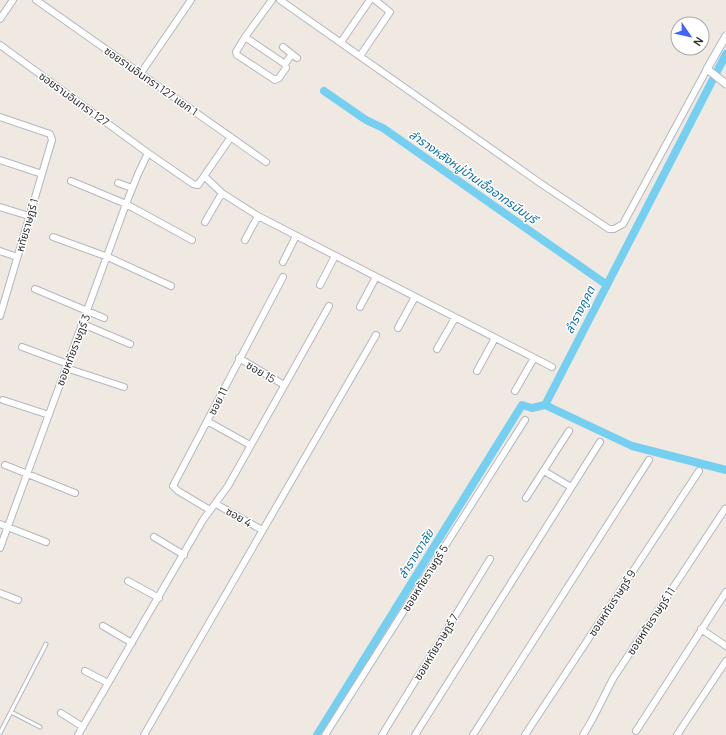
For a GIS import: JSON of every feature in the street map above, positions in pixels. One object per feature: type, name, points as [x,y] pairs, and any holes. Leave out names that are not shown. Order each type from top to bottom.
[{"type":"street","points":[[0,19],[13,0]]},
{"type":"street","name":"ซอยรามอินทรา 127 แยก 1","points":[[36,0],[266,162]]},
{"type":"street","points":[[141,73],[191,0]]},
{"type":"street","points":[[272,0],[237,49],[237,55],[275,80],[279,78],[286,68],[285,64]]},
{"type":"street","points":[[280,0],[567,202],[602,225],[614,229],[623,224],[726,36]]},
{"type":"street","points":[[289,6],[294,0]]},
{"type":"street","points":[[340,42],[370,0]]},
{"type":"street","points":[[360,56],[390,12],[375,0]]},
{"type":"street","points":[[245,37],[285,64]]},
{"type":"street","name":"ซอยรามอินทรา 127","points":[[0,45],[193,184],[198,185],[204,176]]},
{"type":"street","points":[[283,47],[295,56],[285,64]]},
{"type":"street","points":[[707,69],[726,84]]},
{"type":"street","name":"หทัยราษฎร์ 1","points":[[0,117],[50,134],[52,140],[17,257],[3,294],[0,316]]},
{"type":"street","points":[[231,137],[204,176],[222,193],[258,216],[552,367]]},
{"type":"street","name":"ซอยหทัยราษฎร์ 3","points":[[0,548],[126,204],[148,153]]},
{"type":"street","points":[[0,160],[42,174]]},
{"type":"street","points":[[71,181],[126,204],[192,240]]},
{"type":"street","points":[[118,183],[132,188]]},
{"type":"street","points":[[205,222],[222,193]]},
{"type":"street","points":[[0,207],[29,216]]},
{"type":"street","points":[[245,240],[258,216]]},
{"type":"street","points":[[283,262],[296,236]]},
{"type":"street","points":[[53,237],[108,256],[171,286]]},
{"type":"street","points":[[0,251],[17,257]]},
{"type":"street","points":[[320,284],[335,256]]},
{"type":"street","name":"ซอย 11","points":[[210,510],[174,486],[239,358],[283,277]]},
{"type":"street","points":[[360,307],[376,277]]},
{"type":"street","points":[[35,289],[104,318]]},
{"type":"street","points":[[398,328],[415,297]]},
{"type":"street","points":[[78,735],[210,510],[228,486],[329,306]]},
{"type":"street","points":[[437,349],[455,318]]},
{"type":"street","points":[[83,324],[130,344]]},
{"type":"street","points":[[144,735],[376,335]]},
{"type":"street","points":[[478,371],[495,338]]},
{"type":"street","points":[[22,347],[67,366],[124,387]]},
{"type":"street","name":"ซอย 15","points":[[239,358],[284,385]]},
{"type":"street","points":[[515,391],[534,358]]},
{"type":"street","points":[[3,400],[49,415]]},
{"type":"street","name":"ซอยหทัยราษฎร์ 5","points":[[325,735],[525,420]]},
{"type":"street","points":[[208,421],[250,445]]},
{"type":"street","points":[[526,498],[570,431]]},
{"type":"street","points":[[415,735],[600,442]]},
{"type":"street","points":[[473,735],[649,460]]},
{"type":"street","points":[[5,465],[75,493]]},
{"type":"street","points":[[544,471],[571,487]]},
{"type":"street","name":"ซอยหทัยราษฎร์ 9","points":[[525,735],[699,471]]},
{"type":"street","name":"ซอย 4","points":[[216,504],[262,530]]},
{"type":"street","name":"ซอยหทัยราษฎร์ 11","points":[[583,735],[594,717],[600,702],[614,677],[725,509]]},
{"type":"street","points":[[0,524],[46,542]]},
{"type":"street","points":[[154,537],[184,555]]},
{"type":"street","name":"ซอยหทัยราษฎร์ 7","points":[[382,735],[490,559]]},
{"type":"street","points":[[128,581],[159,598]]},
{"type":"street","points":[[636,731],[726,592]]},
{"type":"street","points":[[0,593],[18,600]]},
{"type":"street","points":[[103,626],[132,643]]},
{"type":"street","points":[[701,629],[726,646]]},
{"type":"street","points":[[677,735],[726,661]]},
{"type":"street","points":[[85,671],[108,683]]},
{"type":"street","points":[[62,713],[83,727]]},
{"type":"lane","points":[[0,733],[46,644]]},
{"type":"lane","points":[[11,712],[40,727]]},
{"type":"waterway","name":"ลำรางคูคต","points":[[726,54],[545,405],[632,446],[726,470]]},
{"type":"waterway","name":"ลำรางหลังหมู่บ้านเอื้ออาทรมีนบุรี","points":[[324,91],[366,120],[383,128],[607,285]]},
{"type":"waterway","name":"ลำรางตาลัย","points":[[317,735],[522,405],[532,408],[545,405]]}]
